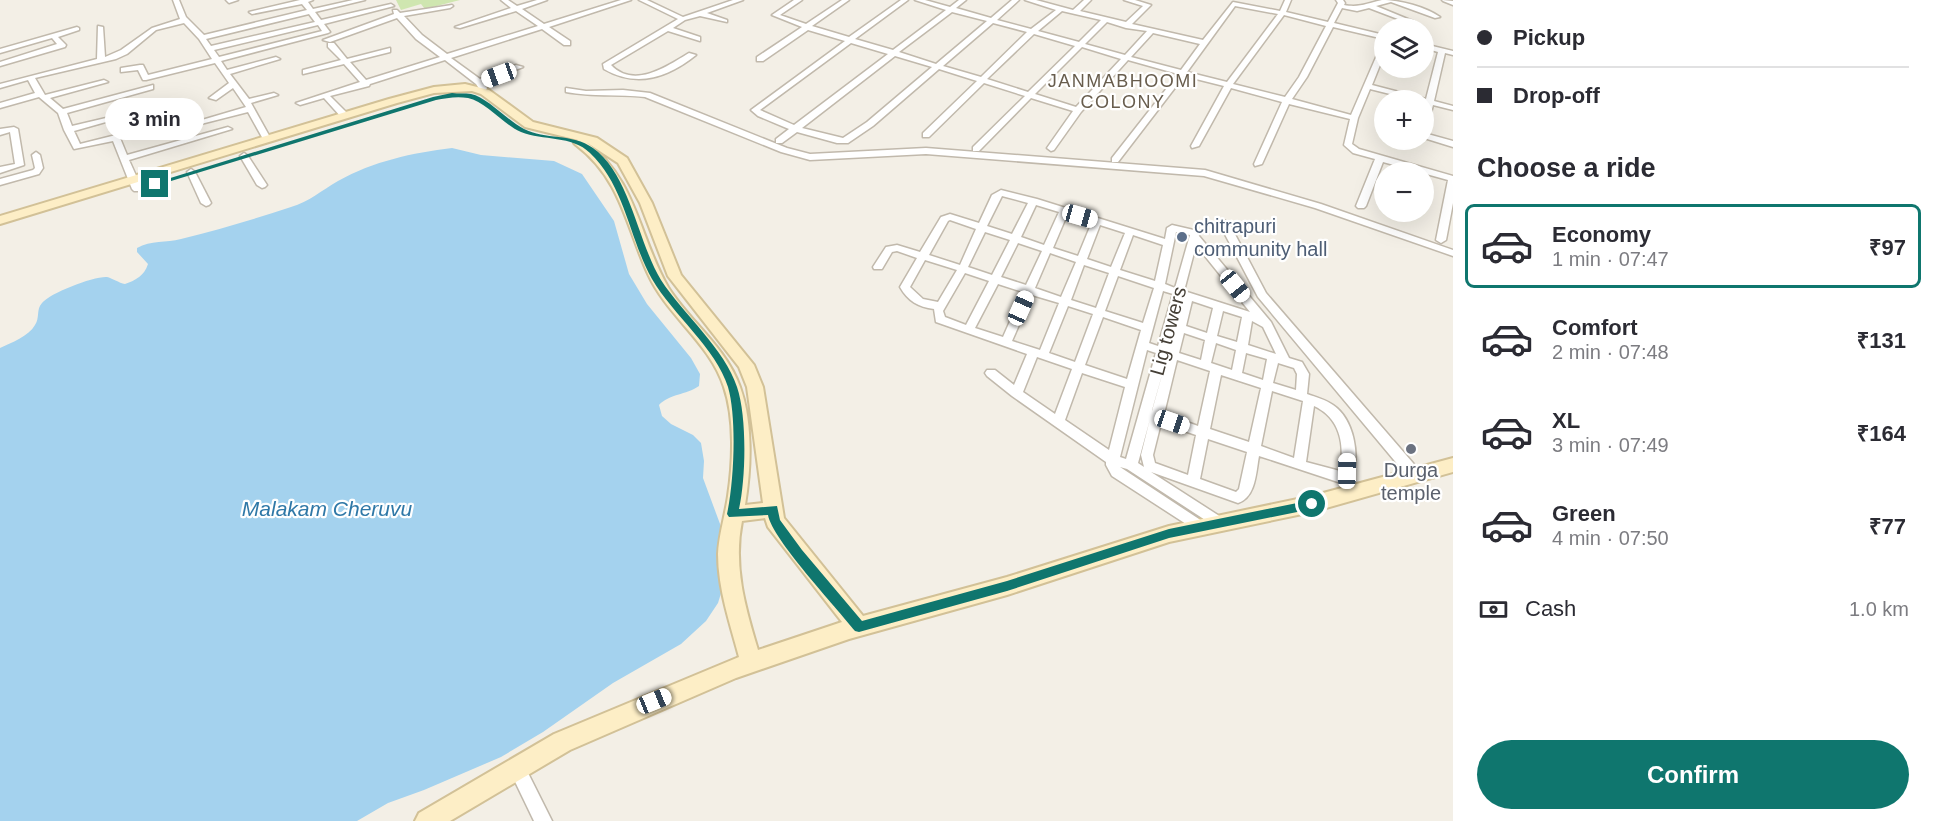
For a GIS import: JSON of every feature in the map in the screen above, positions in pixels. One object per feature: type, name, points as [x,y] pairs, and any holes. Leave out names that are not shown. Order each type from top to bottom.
[{"type":"street","points":[[176,0],[185,20],[202,38],[232,84],[241,92],[267,139]]},
{"type":"street","points":[[124,70],[140,67],[146,78],[327,31],[306,0],[252,12]]},
{"type":"street","points":[[202,38],[362,0]]},
{"type":"street","points":[[504,0],[567,43]]},
{"type":"street","points":[[458,27],[544,0]]},
{"type":"street","points":[[300,103],[628,0]]},
{"type":"street","points":[[642,0],[683,19]]},
{"type":"street","points":[[692,54],[644,80],[607,68],[607,64],[611,61],[683,19],[740,0]]},
{"type":"street","points":[[799,0],[775,15],[807,27],[1078,110]]},
{"type":"street","points":[[760,59],[846,0]]},
{"type":"street","points":[[905,0],[755,110],[760,115],[796,128],[829,139],[844,141],[870,124],[1016,0]]},
{"type":"street","points":[[918,0],[1182,74],[1354,117]]},
{"type":"street","points":[[779,141],[963,0]]},
{"type":"street","points":[[1028,0],[1104,21],[1204,43]]},
{"type":"street","points":[[1075,12],[1088,0]]},
{"type":"street","points":[[1127,0],[1150,3]]},
{"type":"street","points":[[1195,146],[1228,86],[1282,13],[1288,0]]},
{"type":"street","points":[[1258,164],[1287,100],[1303,77],[1340,3],[1357,9],[1392,0],[1437,17]]},
{"type":"street","points":[[1445,0],[1453,3]]},
{"type":"street","points":[[208,49],[390,3],[419,37],[482,87],[525,128]]},
{"type":"street","points":[[1125,26],[1150,3]]},
{"type":"street","points":[[1115,160],[1155,111],[1233,4],[1374,35]]},
{"type":"street","points":[[366,84],[329,43],[352,29],[398,15],[450,6]]},
{"type":"street","points":[[1370,6],[1400,18]]},
{"type":"street","points":[[926,135],[1033,32],[1061,9]]},
{"type":"street","points":[[699,13],[725,21]]},
{"type":"street","points":[[0,86],[124,52],[154,29],[185,20]]},
{"type":"street","points":[[976,149],[1083,45],[1104,21]]},
{"type":"street","points":[[100,27],[101,60]]},
{"type":"street","points":[[667,28],[697,39]]},
{"type":"street","points":[[0,51],[77,29]]},
{"type":"street","points":[[1051,148],[1078,110],[1151,32]]},
{"type":"street","points":[[0,64],[62,45],[54,36]]},
{"type":"street","points":[[1434,49],[1453,53]]},
{"type":"street","points":[[306,72],[387,50]]},
{"type":"street","points":[[1433,90],[1442,51]]},
{"type":"street","points":[[226,74],[276,59]]},
{"type":"street","points":[[0,232],[267,139],[434,90],[482,87],[519,67]]},
{"type":"street","points":[[1374,70],[1354,117],[1347,145],[1356,151],[1453,179],[1441,240]]},
{"type":"street","points":[[30,77],[42,96],[62,112],[68,130],[78,147],[116,138],[135,185]]},
{"type":"street","points":[[0,106],[104,81]]},
{"type":"street","points":[[213,98],[232,84]]},
{"type":"street","points":[[1367,86],[1383,90]]},
{"type":"street","points":[[62,112],[150,87]]},
{"type":"street","points":[[569,90],[586,93],[623,92],[647,95],[784,150],[810,158],[926,151],[1205,173],[1318,206],[1453,253]]},
{"type":"street","points":[[189,125],[274,95]]},
{"type":"street","points":[[0,220],[191,172],[435,98],[452,95],[471,96],[525,128],[582,140],[609,149],[623,162],[645,203],[675,276],[746,365],[755,387],[775,521],[798,554],[859,627]]},
{"type":"street","points":[[326,96],[345,116]]},
{"type":"street","points":[[1434,103],[1453,108]]},
{"type":"street","points":[[68,130],[123,116]]},
{"type":"street","points":[[0,132],[14,129],[20,165],[0,170]]},
{"type":"street","points":[[126,158],[228,129]]},
{"type":"street","points":[[1434,139],[1453,144]]},
{"type":"street","points":[[582,140],[607,167],[621,193],[656,278],[676,308],[714,354],[732,387],[738,430],[738,491],[728,555],[733,596],[751,663]]},
{"type":"street","points":[[0,182],[36,172],[39,168],[36,155]]},
{"type":"street","points":[[244,156],[262,185]]},
{"type":"street","points":[[1361,206],[1380,158]]},
{"type":"street","points":[[191,172],[206,203]]},
{"type":"street","points":[[1131,385],[940,319],[938,311],[962,270],[995,198],[1000,193],[1034,201],[1169,243]]},
{"type":"street","points":[[969,330],[1034,201]]},
{"type":"street","points":[[1006,342],[1064,211]]},
{"type":"street","points":[[940,306],[918,302],[908,294],[905,287],[944,219],[950,217],[1262,320]]},
{"type":"street","points":[[1016,393],[1064,302],[1097,221]]},
{"type":"street","points":[[1224,223],[1262,295],[1414,474]]},
{"type":"street","points":[[1209,525],[1117,472],[1112,465],[1131,385],[1159,287],[1172,228],[1195,234],[1268,325],[1285,361]]},
{"type":"street","points":[[1058,422],[1130,231]]},
{"type":"street","name":"Lig towers","points":[[1151,414],[1183,294],[1195,234]]},
{"type":"street","points":[[878,267],[892,248],[924,256],[1029,292],[1148,328]]},
{"type":"street","points":[[1193,482],[1203,432],[1211,338],[1219,306]]},
{"type":"street","points":[[1236,376],[1248,315]]},
{"type":"street","points":[[1175,326],[1285,361],[1302,369],[1305,398],[1299,465]]},
{"type":"street","points":[[1143,345],[1305,398],[1330,409],[1340,419],[1348,439],[1346,475],[1338,477],[1299,465],[1151,414]]},
{"type":"street","points":[[1151,414],[1147,455],[1150,466],[1238,498],[1242,496],[1254,449],[1273,357]]},
{"type":"street","points":[[991,373],[1016,393],[1112,459],[1131,465],[1209,525]]},
{"type":"street","points":[[732,387],[755,387]]},
{"type":"street","points":[[1131,465],[1151,414]]},
{"type":"street","points":[[427,821],[562,742],[622,714],[751,663],[859,627],[1007,586],[1169,534],[1312,504],[1453,465]]},
{"type":"street","points":[[733,514],[773,510]]},
{"type":"street","points":[[516,767],[543,821]]},
{"type":"green space","points":[[396,0],[460,0],[425,9],[421,4],[401,10]]},
{"type":"water","name":"Malakam Cheruvu","points":[[452,148],[481,155],[554,161],[582,174],[614,221],[629,274],[647,304],[691,358],[700,374],[699,386],[663,401],[659,405],[662,416],[671,424],[693,435],[701,443],[704,461],[703,478],[723,532],[727,574],[718,603],[706,621],[681,644],[613,683],[543,732],[501,757],[388,803],[357,821],[0,821],[0,348],[29,333],[36,322],[40,305],[63,290],[101,277],[125,284],[139,277],[148,264],[137,252],[137,248],[142,245],[181,239],[264,216],[298,205],[365,168],[408,155]]},
{"type":"place","name":"chitrapuri community hall","points":[[1182,237]]},
{"type":"place","name":"Durga temple","points":[[1411,449]]},
{"type":"district","name":"JANMABHOOMI COLONY","points":[[1123,91]]},
{"type":"route","points":[[155,184],[435,98],[452,95],[471,96],[521,130],[564,138],[590,149],[607,167],[621,193],[656,278],[676,308],[714,354],[732,387],[738,430],[738,491],[733,514],[773,510],[775,521],[798,554],[859,627],[1007,586],[1169,534],[1312,504]]}]
